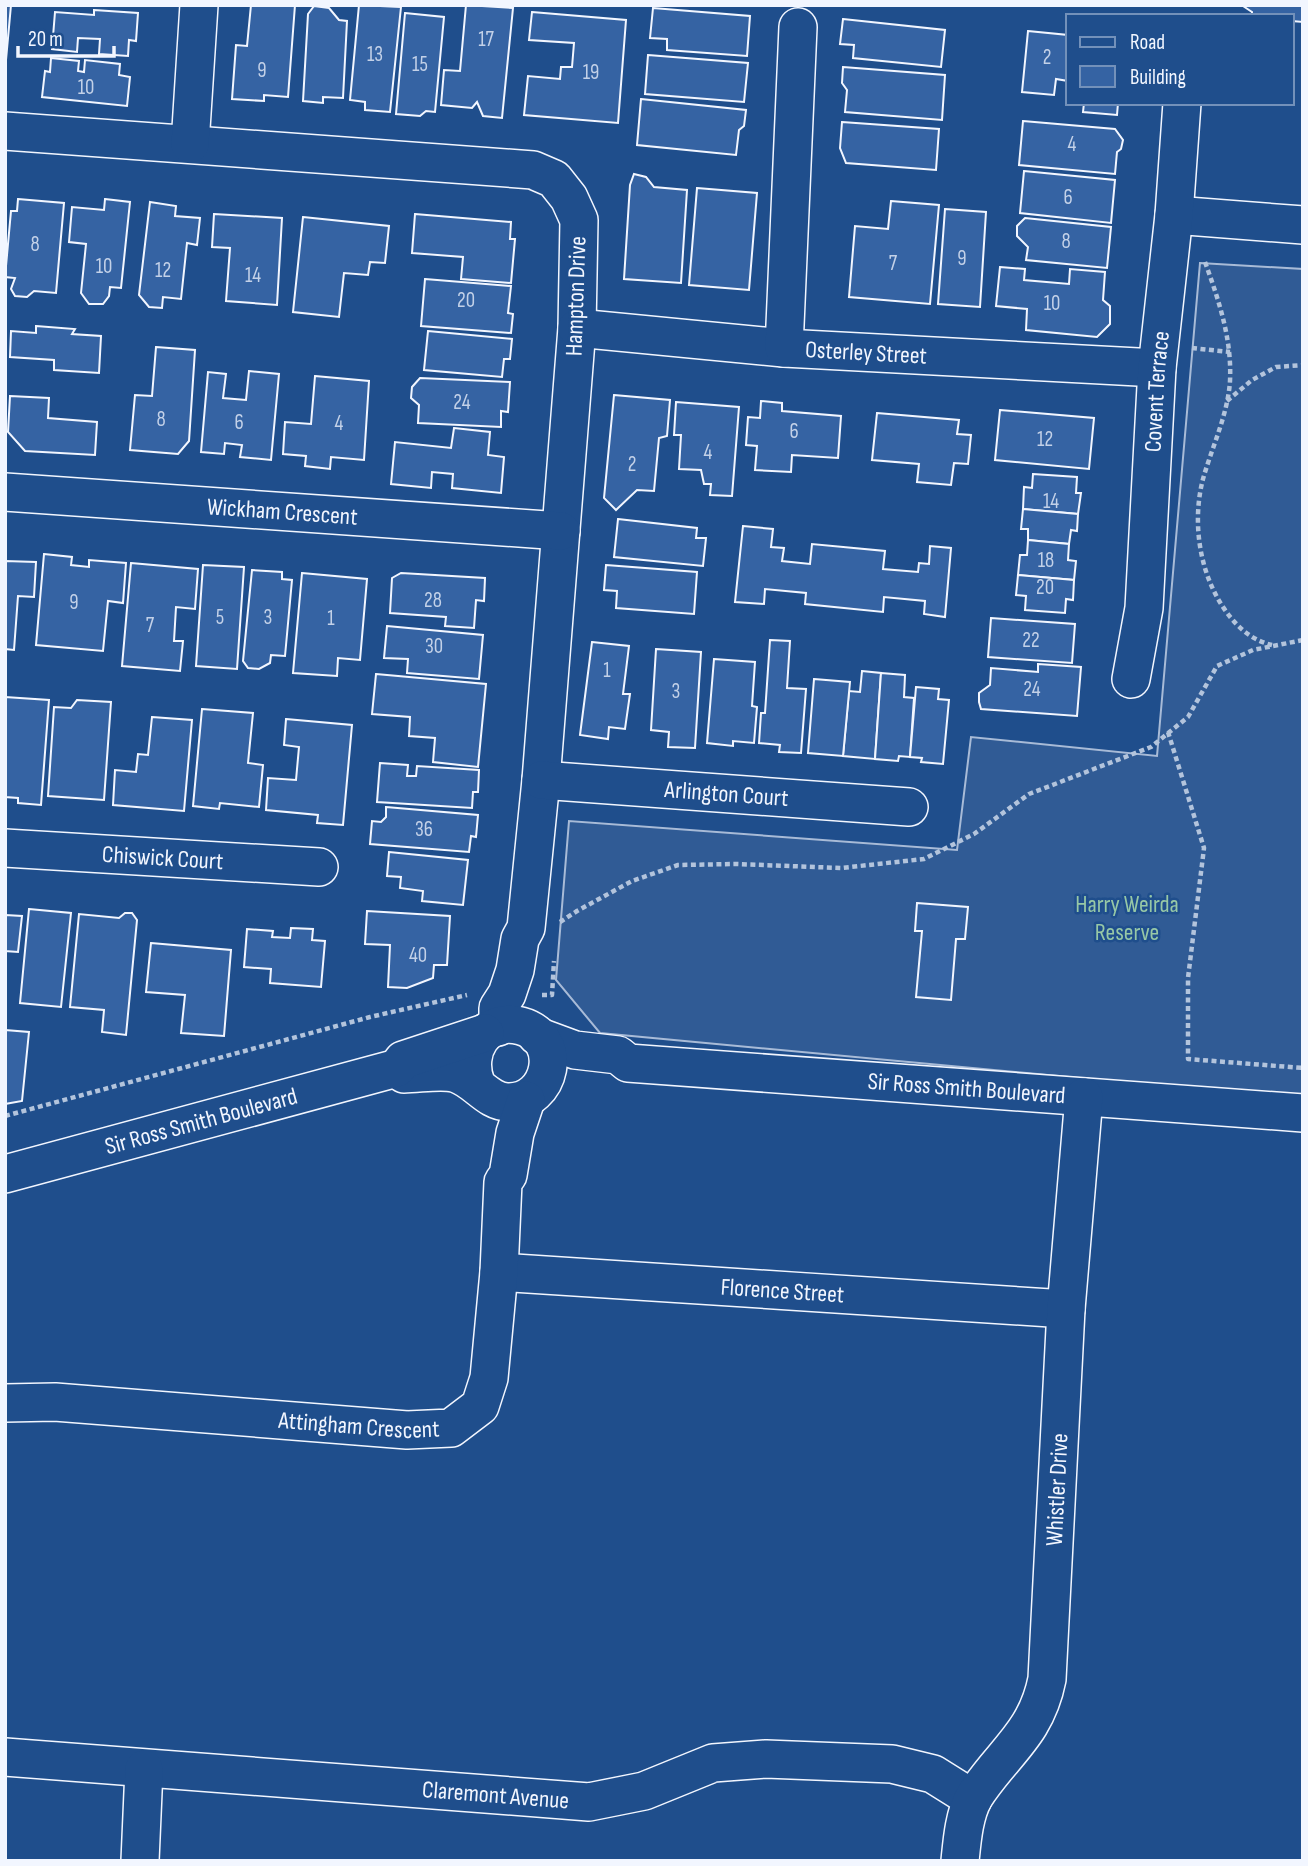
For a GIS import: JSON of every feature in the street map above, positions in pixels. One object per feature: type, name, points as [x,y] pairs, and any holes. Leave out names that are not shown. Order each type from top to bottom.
[{"type":"street","points":[[190,145],[199,5]]},
{"type":"street","points":[[784,348],[799,27]]},
{"type":"street","name":"Covent Terrace","points":[[1131,678],[1144,608],[1157,368],[1174,215],[1182,105]]},
{"type":"street","name":"Hampton Drive","points":[[5,131],[533,170],[554,179],[569,198],[579,220],[577,328],[541,780],[526,928],[520,939],[515,970],[507,994],[498,1008],[513,1032]]},
{"type":"street","points":[[1174,215],[1303,225]]},
{"type":"street","name":"Osterley Street","points":[[577,328],[784,348],[1157,368]]},
{"type":"street","name":"Wickham Crescent","points":[[5,492],[561,531]]},
{"type":"street","name":"Arlington Court","points":[[541,780],[909,807]]},
{"type":"street","name":"Chiswick Court","points":[[5,848],[319,867]]},
{"type":"street","points":[[513,1032],[545,1046],[549,1059],[548,1072],[535,1092],[508,1102],[483,1090],[472,1073],[473,1051],[513,1032]]},
{"type":"street","name":"Sir Ross Smith Boulevard","points":[[5,1174],[397,1068],[403,1060],[513,1032],[575,1050],[618,1055],[628,1063]]},
{"type":"street","name":"Sir Ross Smith Boulevard","points":[[535,1092],[580,1072],[619,1068],[628,1063],[1303,1113]]},
{"type":"street","name":"Sir Ross Smith Boulevard","points":[[397,1068],[404,1074],[455,1073],[483,1090]]},
{"type":"street","name":"Attingham Crescent","points":[[483,1090],[498,1145],[497,1175],[503,1182]]},
{"type":"street","name":"Attingham Crescent","points":[[5,1403],[55,1402],[407,1430],[451,1428],[480,1406],[489,1378],[499,1272],[503,1182],[508,1175],[513,1140],[535,1092]]},
{"type":"street","name":"Whistler Drive","points":[[960,1861],[967,1817],[973,1799],[1030,1727],[1043,1700],[1047,1679],[1066,1309],[1084,1097]]},
{"type":"street","name":"Florence Street","points":[[499,1272],[1066,1309]]},
{"type":"street","name":"Claremont Avenue","points":[[5,1757],[589,1802],[644,1791],[713,1763],[766,1759],[892,1764],[933,1774],[973,1799]]},
{"type":"street","points":[[139,1861],[144,1769]]},
{"type":"path","points":[[1204,260],[1229,341],[1230,383],[1203,481],[1198,513],[1203,565],[1213,593],[1235,624],[1260,642],[1275,645]]},
{"type":"path","points":[[1190,348],[1230,352]]},
{"type":"path","points":[[1226,402],[1252,380],[1276,367],[1303,365]]},
{"type":"path","points":[[1168,732],[1204,848],[1188,978],[1188,1059],[1303,1068]]},
{"type":"path","points":[[5,1116],[382,1014],[457,996],[478,995]]},
{"type":"shaded area","name":"Harry Weirda Reserve","points":[[1200,263],[1303,269],[1303,1099],[600,1033],[556,980],[569,821],[957,850],[971,737],[1157,756]]},
{"type":"building","points":[[5,5],[11,5],[5,71]]},
{"type":"building","points":[[251,5],[295,5],[288,97],[264,95],[264,101],[232,99],[236,45],[247,46]]},
{"type":"building","points":[[359,5],[401,7],[390,112],[365,110],[365,102],[350,100]]},
{"type":"building","points":[[466,5],[513,8],[502,118],[483,116],[477,102],[472,108],[441,105],[444,70],[460,71]]},
{"type":"building","points":[[1303,5],[1303,22],[1294,21],[1294,14],[1252,14],[1243,6]]},
{"type":"building","points":[[314,6],[329,8],[339,20],[347,21],[343,98],[323,97],[323,103],[303,101],[308,14]]},
{"type":"building","points":[[653,8],[750,16],[747,56],[667,50],[667,39],[650,38]]},
{"type":"building","points":[[94,10],[138,13],[136,41],[129,40],[128,56],[99,54],[100,39],[78,38],[77,52],[52,49],[55,12],[94,15]]},
{"type":"building","points":[[532,12],[626,20],[618,123],[524,115],[528,76],[560,79],[561,67],[572,67],[574,43],[529,40]]},
{"type":"building","points":[[405,13],[444,17],[435,112],[426,111],[420,116],[396,114]]},
{"type":"building","points":[[843,19],[945,30],[941,67],[853,58],[854,45],[840,44]]},
{"type":"building","points":[[1028,31],[1066,35],[1066,81],[1056,79],[1054,95],[1022,92]]},
{"type":"building","points":[[648,55],[748,63],[744,102],[645,94]]},
{"type":"building","points":[[51,58],[79,61],[78,71],[84,72],[85,60],[120,64],[119,75],[130,77],[127,106],[42,97],[45,71],[50,72]]},
{"type":"building","points":[[843,67],[945,75],[942,120],[845,112],[847,90],[842,83]]},
{"type":"building","points":[[641,99],[746,110],[744,126],[739,130],[736,155],[637,145]]},
{"type":"building","points":[[1084,105],[1118,105],[1117,115],[1083,112]]},
{"type":"building","points":[[1023,121],[1115,129],[1123,140],[1121,149],[1117,152],[1115,174],[1019,165]]},
{"type":"building","points":[[842,122],[939,129],[936,170],[846,163],[840,148]]},
{"type":"building","points":[[1024,171],[1115,180],[1111,223],[1020,213]]},
{"type":"building","points":[[634,174],[646,177],[654,187],[687,190],[681,283],[624,279],[630,185]]},
{"type":"building","points":[[697,188],[757,193],[749,290],[689,285]]},
{"type":"building","points":[[18,199],[64,203],[56,293],[34,291],[27,297],[15,296],[11,289],[15,278],[5,277],[11,211],[17,211]]},
{"type":"building","points":[[105,199],[130,202],[121,288],[110,287],[109,296],[103,304],[89,304],[81,293],[86,244],[69,242],[72,207],[104,210]]},
{"type":"building","points":[[891,201],[939,205],[930,304],[849,297],[855,226],[888,229]]},
{"type":"building","points":[[150,202],[176,206],[175,216],[200,218],[197,245],[187,243],[181,299],[163,297],[162,308],[149,307],[139,295]]},
{"type":"building","points":[[945,209],[986,212],[980,307],[938,304]]},
{"type":"building","points":[[214,214],[282,218],[277,305],[226,301],[230,248],[212,247]]},
{"type":"building","points":[[415,214],[511,222],[510,239],[515,239],[511,283],[461,279],[463,257],[412,253]]},
{"type":"building","points":[[303,217],[389,226],[385,263],[370,262],[368,275],[344,273],[339,317],[293,312]]},
{"type":"building","points":[[1025,218],[1111,227],[1107,268],[1026,260],[1028,247],[1017,236],[1017,226]]},
{"type":"building","points":[[1000,267],[1025,269],[1024,280],[1069,284],[1070,269],[1105,272],[1103,300],[1110,306],[1110,324],[1097,337],[1026,330],[1027,309],[996,306]]},
{"type":"building","points":[[425,279],[511,286],[508,313],[513,314],[511,333],[421,326]]},
{"type":"building","points":[[36,326],[75,329],[72,334],[101,336],[99,373],[54,370],[54,360],[10,357],[11,331],[36,333]]},
{"type":"building","points":[[428,331],[512,339],[510,359],[504,359],[502,377],[424,370]]},
{"type":"building","points":[[156,347],[195,350],[189,441],[178,454],[130,450],[135,395],[152,396]]},
{"type":"building","points":[[249,371],[279,374],[271,460],[240,457],[242,445],[225,443],[224,454],[201,452],[208,372],[226,374],[223,398],[246,400]]},
{"type":"building","points":[[315,376],[369,381],[364,460],[331,457],[330,469],[305,466],[306,456],[283,454],[285,422],[311,424]]},
{"type":"building","points":[[420,378],[510,382],[508,412],[501,411],[501,427],[418,423],[419,405],[411,398],[412,387]]},
{"type":"building","points":[[614,395],[670,400],[667,436],[659,438],[654,491],[637,490],[616,510],[604,498]]},
{"type":"building","points":[[10,396],[49,398],[48,418],[97,422],[95,455],[25,451],[8,432]]},
{"type":"building","points":[[761,401],[782,403],[782,411],[841,416],[838,458],[792,455],[791,472],[755,470],[757,446],[746,445],[748,417],[760,418]]},
{"type":"building","points":[[676,402],[739,407],[732,496],[710,495],[711,484],[704,484],[701,470],[679,469],[681,435],[674,435]]},
{"type":"building","points":[[1000,410],[1094,418],[1089,469],[995,460]]},
{"type":"building","points":[[877,413],[959,420],[957,434],[971,435],[968,464],[954,463],[951,485],[917,482],[919,464],[872,460]]},
{"type":"building","points":[[454,428],[490,432],[488,455],[504,457],[501,493],[452,488],[453,474],[432,472],[431,488],[391,484],[395,442],[451,448]]},
{"type":"building","points":[[1033,474],[1077,477],[1076,493],[1081,493],[1078,514],[1023,509],[1024,487],[1032,488]]},
{"type":"building","points":[[1023,509],[1078,514],[1077,531],[1071,530],[1069,544],[1028,540],[1028,529],[1021,529]]},
{"type":"building","points":[[618,519],[697,528],[696,538],[706,538],[703,566],[614,557]]},
{"type":"building","points":[[743,526],[773,529],[771,547],[784,548],[782,561],[810,564],[812,544],[885,551],[883,569],[918,572],[919,563],[929,564],[930,546],[951,548],[945,617],[924,614],[925,601],[884,597],[883,612],[805,604],[806,593],[765,589],[764,604],[735,602]]},
{"type":"building","points":[[1028,540],[1069,544],[1068,560],[1076,561],[1074,580],[1018,575],[1020,555],[1027,555]]},
{"type":"building","points":[[44,554],[72,557],[71,565],[89,567],[89,560],[126,563],[123,603],[108,601],[103,651],[36,645]]},
{"type":"building","points":[[5,561],[36,562],[34,597],[18,596],[14,650],[5,649]]},
{"type":"building","points":[[131,563],[198,569],[195,609],[176,607],[174,641],[183,641],[180,671],[122,666]]},
{"type":"building","points":[[203,565],[244,567],[237,669],[196,666]]},
{"type":"building","points":[[606,565],[697,572],[694,614],[616,608],[617,591],[604,590]]},
{"type":"building","points":[[252,570],[282,572],[282,579],[292,580],[285,656],[271,655],[270,663],[259,669],[248,668],[243,661]]},
{"type":"building","points":[[302,573],[367,579],[360,660],[338,658],[337,676],[293,673]]},
{"type":"building","points":[[401,573],[485,578],[484,601],[476,600],[474,628],[445,626],[446,617],[390,613],[392,578]]},
{"type":"building","points":[[1018,575],[1074,580],[1073,600],[1066,599],[1065,613],[1025,610],[1026,596],[1016,595]]},
{"type":"building","points":[[991,618],[1075,624],[1072,663],[988,657]]},
{"type":"building","points":[[387,626],[483,635],[479,679],[407,673],[408,659],[384,658]]},
{"type":"building","points":[[770,640],[790,641],[787,688],[806,689],[801,753],[779,752],[780,745],[759,743],[761,713],[765,713]]},
{"type":"building","points":[[592,642],[629,646],[623,694],[630,694],[625,729],[609,727],[608,739],[580,735]]},
{"type":"building","points":[[656,649],[701,652],[695,748],[668,747],[669,732],[651,730]]},
{"type":"building","points":[[714,659],[755,662],[752,706],[757,707],[754,743],[733,741],[733,746],[707,743]]},
{"type":"building","points":[[1038,664],[1081,667],[1077,716],[981,709],[979,693],[990,685],[991,668],[1038,672]]},
{"type":"building","points":[[862,671],[881,673],[875,759],[843,756],[849,691],[860,692]]},
{"type":"building","points":[[881,673],[905,675],[904,697],[914,698],[910,757],[899,756],[898,761],[875,759]]},
{"type":"building","points":[[376,674],[486,684],[478,767],[433,762],[435,738],[409,736],[410,717],[372,714]]},
{"type":"building","points":[[814,679],[850,682],[843,756],[808,753]]},
{"type":"building","points":[[916,687],[939,689],[938,699],[949,700],[943,764],[921,762],[922,758],[910,757]]},
{"type":"building","points":[[5,697],[49,700],[41,805],[18,803],[18,798],[5,797]]},
{"type":"building","points":[[77,700],[111,702],[104,800],[48,796],[54,707],[71,708]]},
{"type":"building","points":[[202,709],[253,713],[248,763],[263,765],[259,807],[220,803],[219,809],[193,806]]},
{"type":"building","points":[[152,717],[192,720],[184,811],[113,805],[115,770],[136,772],[138,754],[148,755]]},
{"type":"building","points":[[286,719],[352,725],[343,825],[317,823],[318,815],[266,810],[268,778],[296,780],[299,747],[284,745]]},
{"type":"building","points":[[380,763],[408,765],[407,776],[416,776],[417,766],[479,770],[478,792],[473,792],[472,808],[377,802]]},
{"type":"building","points":[[386,807],[478,815],[476,837],[471,836],[469,852],[370,844],[372,821],[381,822],[386,817]]},
{"type":"building","points":[[389,852],[468,860],[463,905],[422,901],[423,891],[400,888],[401,877],[387,876]]},
{"type":"building","points":[[917,903],[968,907],[965,939],[956,939],[951,1000],[916,997],[922,931],[915,931]]},
{"type":"building","points":[[29,909],[71,913],[61,1007],[20,1003]]},
{"type":"building","points":[[367,911],[450,916],[447,965],[434,965],[433,978],[407,988],[388,987],[390,945],[365,944]]},
{"type":"building","points":[[125,913],[132,913],[137,920],[126,1035],[102,1032],[104,1010],[70,1007],[79,914],[119,918]]},
{"type":"building","points":[[5,915],[22,916],[18,952],[5,951]]},
{"type":"building","points":[[291,928],[313,929],[312,940],[325,941],[321,987],[270,983],[271,969],[244,967],[247,929],[273,931],[272,937],[290,938]]},
{"type":"building","points":[[151,943],[231,950],[224,1036],[181,1033],[185,995],[146,992]]},
{"type":"building","points":[[5,1030],[29,1032],[22,1101],[5,1104]]}]
